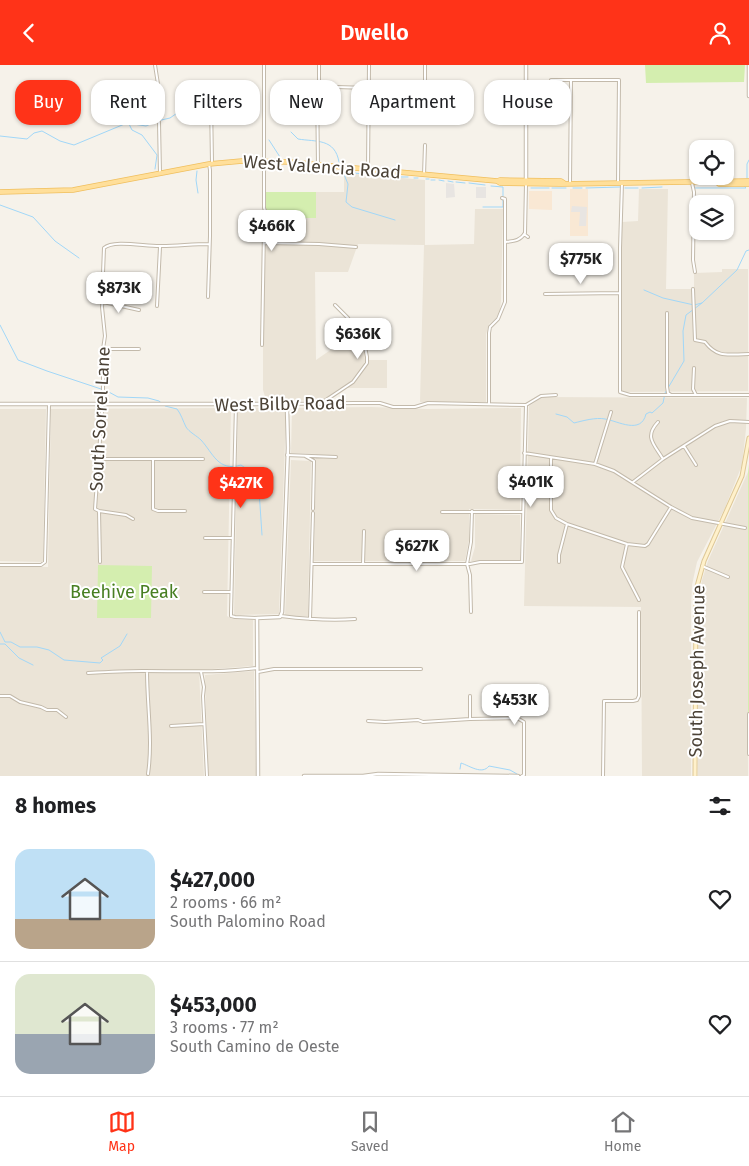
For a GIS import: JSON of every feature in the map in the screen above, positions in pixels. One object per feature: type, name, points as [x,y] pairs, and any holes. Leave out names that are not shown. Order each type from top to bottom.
[{"type":"main road","name":"West Valencia Road","points":[[0,192],[73,190],[210,163],[237,161],[318,165],[526,183],[561,181],[564,183],[689,183]]},
{"type":"main road","name":"West Valencia Road","points":[[734,181],[749,182]]},
{"type":"main road","name":"South Joseph Avenue","points":[[695,776],[695,602],[698,579],[742,476],[749,439]]},
{"type":"street","points":[[155,65],[157,80]]},
{"type":"street","points":[[262,345],[264,230],[267,216],[264,208],[264,65]]},
{"type":"street","points":[[319,65],[319,80]]},
{"type":"street","points":[[368,80],[369,65]]},
{"type":"street","points":[[425,65],[425,80]]},
{"type":"street","points":[[505,241],[522,239],[526,229],[526,65]]},
{"type":"street","points":[[749,65],[749,96]]},
{"type":"street","points":[[570,183],[571,79]]},
{"type":"street","points":[[551,80],[619,80],[619,388],[621,393],[749,395]]},
{"type":"street","points":[[159,125],[160,173]]},
{"type":"street","points":[[208,297],[211,125]]},
{"type":"street","points":[[318,125],[318,165]]},
{"type":"street","points":[[368,125],[368,169]]},
{"type":"street","points":[[424,145],[424,175]]},
{"type":"street","points":[[692,185],[695,272]]},
{"type":"street","points":[[489,404],[489,333],[490,327],[498,319],[504,302],[506,203],[505,199],[502,198]]},
{"type":"street","points":[[524,234],[528,237]]},
{"type":"street","points":[[264,243],[356,247]]},
{"type":"street","name":"South Sorrel Lane","points":[[100,562],[99,511],[95,509],[102,405],[104,336],[103,291],[100,281],[103,273],[103,251],[105,247],[111,245],[133,244],[160,247]]},
{"type":"street","points":[[157,306],[160,247],[209,244]]},
{"type":"street","points":[[693,289],[695,341],[704,342],[712,351],[718,354],[749,354]]},
{"type":"street","points":[[545,294],[620,293]]},
{"type":"street","points":[[103,302],[139,310]]},
{"type":"street","points":[[257,303],[262,303]]},
{"type":"street","points":[[320,404],[353,382],[367,363],[365,347],[357,332],[335,305]]},
{"type":"street","points":[[667,313],[667,387],[668,393],[671,395]]},
{"type":"street","points":[[103,349],[139,349]]},
{"type":"street","points":[[694,368],[693,389],[696,395]]},
{"type":"street","name":"West Bilby Road","points":[[0,404],[236,405],[372,403],[393,407],[415,407],[428,403],[526,405],[541,396],[556,395]]},
{"type":"street","points":[[281,616],[284,597],[288,455],[288,412],[285,404]]},
{"type":"street","points":[[0,565],[44,564],[49,405]]},
{"type":"street","points":[[236,405],[231,615],[235,617],[257,618],[281,616],[310,619],[355,619]]},
{"type":"street","points":[[312,563],[522,563],[526,405]]},
{"type":"street","points":[[595,464],[611,412]]},
{"type":"street","points":[[633,482],[663,459],[715,426],[730,421],[749,422]]},
{"type":"street","points":[[658,422],[650,430],[650,437],[663,459]]},
{"type":"street","points":[[684,446],[696,465]]},
{"type":"street","points":[[524,453],[551,459],[562,458],[595,464],[614,471],[692,518],[745,528]]},
{"type":"street","points":[[288,455],[336,457]]},
{"type":"street","points":[[306,456],[314,461],[313,509]]},
{"type":"street","points":[[99,459],[203,459]]},
{"type":"street","points":[[152,459],[153,509],[158,511],[185,511]]},
{"type":"street","points":[[551,459],[551,510],[556,518],[567,524],[640,547],[648,543],[671,507]]},
{"type":"street","points":[[99,511],[126,515],[133,519]]},
{"type":"street","points":[[471,612],[470,575],[467,564],[471,542],[472,511]]},
{"type":"street","points":[[442,512],[523,512]]},
{"type":"street","points":[[310,619],[313,513]]},
{"type":"street","points":[[559,562],[567,524]]},
{"type":"street","points":[[363,564],[364,531]]},
{"type":"street","points":[[206,538],[232,538]]},
{"type":"street","points":[[627,543],[623,571],[638,600]]},
{"type":"street","name":"South Joseph Avenue","points":[[702,566],[728,577]]},
{"type":"street","points":[[204,592],[231,592]]},
{"type":"street","points":[[604,776],[603,703],[605,700],[633,701],[637,700],[639,696],[640,612]]},
{"type":"street","points":[[257,618],[258,776]]},
{"type":"street","points":[[88,673],[200,672],[257,668]]},
{"type":"street","points":[[257,672],[274,669],[421,669]]},
{"type":"street","points":[[147,671],[150,726],[148,774]]},
{"type":"street","points":[[200,672],[204,687],[202,696],[206,776]]},
{"type":"street","points":[[0,696],[10,696],[20,702],[47,710],[57,710],[66,717]]},
{"type":"street","points":[[470,696],[470,719]]},
{"type":"street","points":[[749,714],[749,754]]},
{"type":"street","points":[[368,721],[418,720],[423,722],[516,718],[522,720],[524,722],[524,775],[522,776]]},
{"type":"street","points":[[171,726],[204,724]]},
{"type":"street","points":[[304,776],[363,776],[378,774],[518,776]]},
{"type":"shaded area","points":[[344,173],[425,180],[425,245],[474,244],[475,209],[503,209],[501,301],[500,310],[496,318],[489,324],[486,334],[486,402],[420,402],[424,245],[358,244],[348,272],[315,272],[316,360],[355,333],[364,351],[365,360],[387,360],[387,388],[340,388],[322,401],[266,400],[263,390],[263,341],[266,229],[268,218],[315,218],[316,192],[344,192]]},
{"type":"shaded area","points":[[446,183],[454,184],[455,197],[446,198]]},
{"type":"shaded area","points":[[476,187],[486,187],[486,198],[476,198]]},
{"type":"shaded area","points":[[570,189],[588,189],[588,236],[570,236]]},
{"type":"shaded area","points":[[639,189],[668,189],[666,289],[694,289],[694,273],[722,272],[722,269],[748,269],[748,391],[622,392],[620,388],[622,222],[638,221]]},
{"type":"shaded area","points":[[529,191],[552,191],[552,210],[529,209]]},
{"type":"shaded area","points":[[572,206],[587,207],[586,226],[579,226],[580,212],[571,212]]},
{"type":"shaded area","points":[[543,397],[747,398],[742,465],[725,508],[697,562],[692,585],[691,776],[642,776],[641,607],[524,606],[529,406]]},
{"type":"shaded area","points":[[283,407],[286,413],[279,614],[234,615],[238,408]]},
{"type":"shaded area","points":[[371,407],[427,409],[521,408],[520,510],[469,509],[469,540],[465,561],[314,561],[316,454],[291,453],[292,408]]},
{"type":"shaded area","points":[[231,408],[227,616],[232,619],[253,620],[253,666],[199,670],[204,776],[0,776],[0,567],[48,567],[51,409]]},
{"type":"shaded area","points":[[0,409],[46,409],[43,562],[0,561]]},
{"type":"shaded area","points":[[291,460],[311,461],[308,616],[285,616]]},
{"type":"shaded area","points":[[748,472],[748,776],[698,776],[698,606],[702,580],[708,561]]},
{"type":"shaded area","points":[[475,514],[520,515],[520,560],[471,561],[475,547]]},
{"type":"shaded area","points":[[254,671],[256,776],[208,776],[205,675]]},
{"type":"green space","points":[[645,65],[745,65],[744,82],[646,83]]},
{"type":"green space","points":[[266,192],[316,192],[316,218],[268,218]]},
{"type":"green space","points":[[749,464],[749,713],[748,713],[748,472]]},
{"type":"green space","name":"Beehive Peak","points":[[98,565],[152,566],[151,618],[97,618]]},
{"type":"waterway","points":[[0,136],[27,139],[34,133],[42,131],[60,141],[74,145],[127,123],[146,126],[175,115]]},
{"type":"waterway","points":[[130,125],[132,130],[142,135],[157,155],[155,169]]},
{"type":"waterway","points":[[291,132],[298,139],[318,141],[329,145],[337,154],[339,162]]},
{"type":"waterway","points":[[269,140],[280,157]]},
{"type":"waterway","points":[[747,178],[747,164],[749,160]]},
{"type":"waterway","points":[[197,171],[198,193]]},
{"type":"waterway","points":[[343,172],[348,184],[346,202],[352,207],[395,220]]},
{"type":"waterway","points":[[352,173],[366,174]]},
{"type":"waterway","points":[[374,174],[393,176]]},
{"type":"waterway","points":[[400,177],[408,177]]},
{"type":"waterway","points":[[439,180],[444,181]]},
{"type":"waterway","points":[[448,181],[453,182]]},
{"type":"waterway","points":[[456,182],[465,183]]},
{"type":"waterway","points":[[469,183],[485,185]]},
{"type":"waterway","points":[[491,186],[503,187],[503,196]]},
{"type":"waterway","points":[[586,188],[620,187]]},
{"type":"waterway","points":[[642,188],[662,187]]},
{"type":"waterway","points":[[695,188],[745,187]]},
{"type":"waterway","points":[[531,188],[549,188]]},
{"type":"waterway","points":[[552,188],[566,188]]},
{"type":"waterway","points":[[573,188],[582,188]]},
{"type":"waterway","points":[[625,188],[638,188]]},
{"type":"waterway","points":[[483,207],[503,207],[503,199]]},
{"type":"waterway","points":[[0,205],[33,217],[55,241],[79,258]]},
{"type":"waterway","points":[[644,290],[663,298],[694,305],[702,303],[737,270],[746,251],[749,250]]},
{"type":"waterway","points":[[556,414],[567,417],[574,423],[589,419],[601,419],[628,425],[639,424],[646,414],[652,413],[663,403],[665,393],[684,361],[683,331],[686,315],[702,303]]},
{"type":"waterway","points":[[0,325],[18,360],[107,391],[118,397],[148,398],[177,409],[187,429],[201,440],[221,464],[227,466],[241,465],[257,476],[262,535]]},
{"type":"waterway","points":[[0,632],[5,642],[11,642],[20,647],[37,647],[49,650],[64,660],[100,663],[103,660],[101,658],[120,646],[127,634]]},
{"type":"waterway","points":[[0,644],[5,644],[19,658],[33,665]]},
{"type":"waterway","points":[[460,769],[461,763],[479,770],[486,769],[489,766],[510,770],[517,774]]}]
